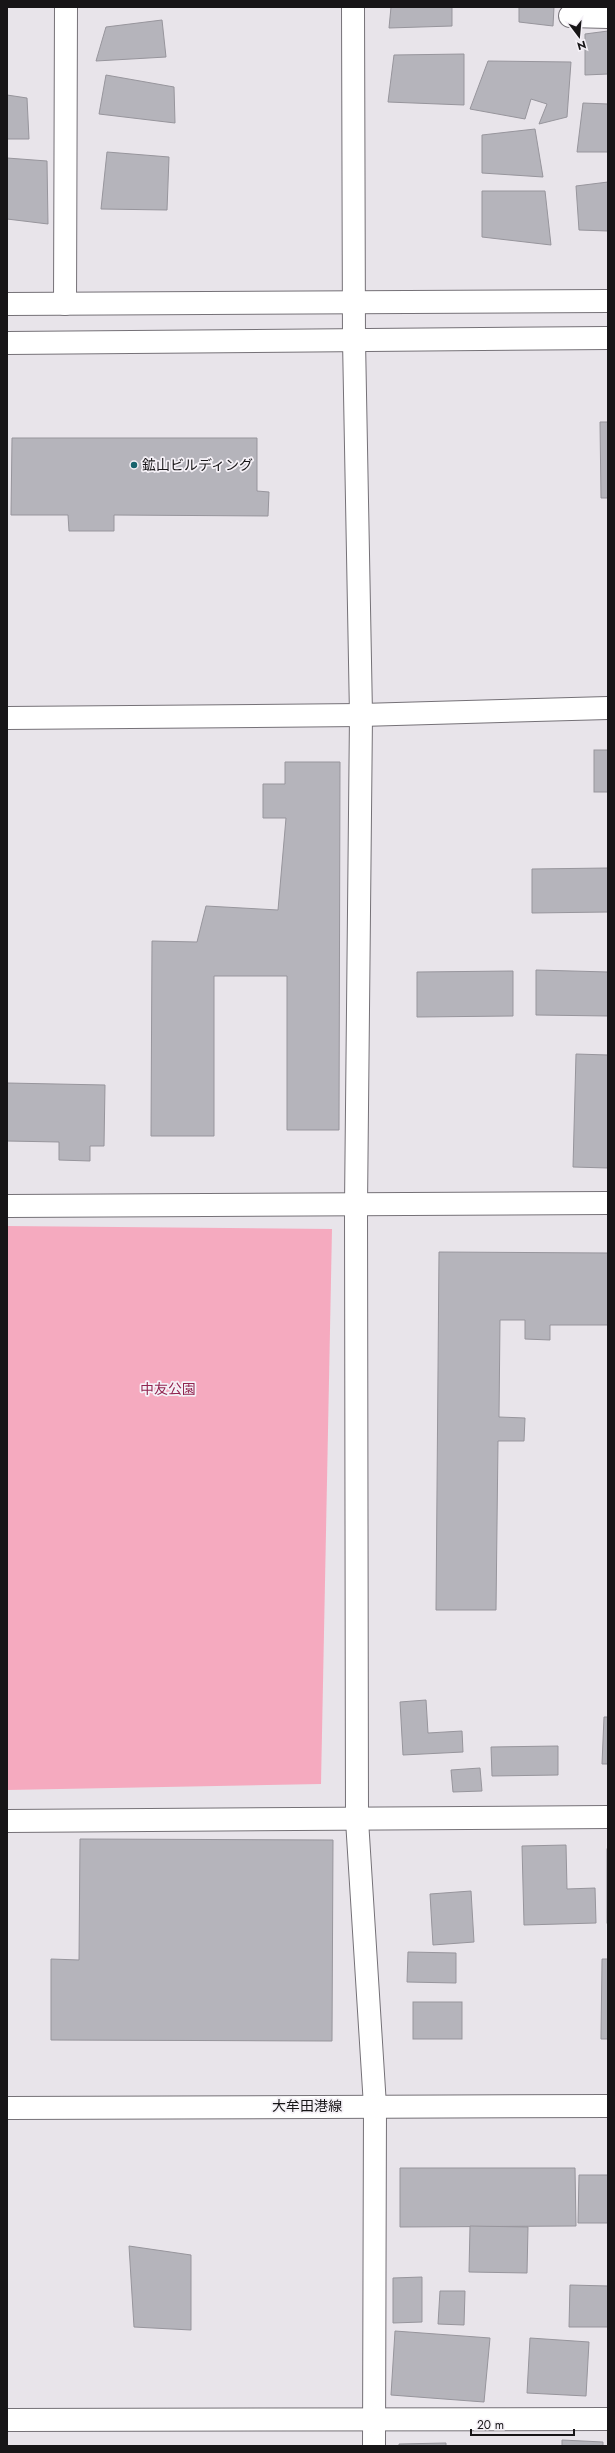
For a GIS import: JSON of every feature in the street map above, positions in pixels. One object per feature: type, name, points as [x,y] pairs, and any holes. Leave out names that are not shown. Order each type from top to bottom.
[{"type":"street","points":[[65,304],[66,7]]},
{"type":"street","points":[[353,7],[354,340],[361,715],[356,1206],[357,1820],[375,2106],[374,2446]]},
{"type":"street","points":[[570,16],[608,17]]},
{"type":"street","points":[[7,304],[354,304],[608,301]]},
{"type":"street","points":[[7,343],[608,338]]},
{"type":"street","points":[[7,718],[361,715],[608,708]]},
{"type":"street","points":[[7,1206],[356,1206],[608,1203]]},
{"type":"street","points":[[7,1821],[357,1820],[608,1817]]},
{"type":"street","name":"大牟田港線","points":[[7,2108],[608,2106]]},
{"type":"street","points":[[7,2420],[608,2419]]},
{"type":"green space","name":"中友公園","points":[[7,1226],[332,1229],[321,1784],[7,1790]]},
{"type":"building","points":[[391,7],[452,7],[452,26],[389,28]]},
{"type":"building","points":[[519,7],[554,7],[553,26],[519,22]]},
{"type":"building","points":[[162,20],[166,57],[96,61],[106,27]]},
{"type":"building","points":[[608,31],[608,74],[585,75],[585,34]]},
{"type":"building","points":[[464,54],[464,105],[388,102],[394,55]]},
{"type":"building","points":[[488,61],[571,62],[567,117],[539,124],[547,104],[531,99],[525,119],[470,109]]},
{"type":"building","points":[[106,75],[174,87],[175,123],[99,114]]},
{"type":"building","points":[[7,95],[27,98],[29,139],[7,139]]},
{"type":"building","points":[[583,103],[608,104],[608,152],[577,152]]},
{"type":"building","points":[[535,129],[543,177],[482,173],[482,135]]},
{"type":"building","points":[[107,152],[169,157],[167,210],[101,209]]},
{"type":"building","points":[[7,158],[47,161],[48,224],[7,219]]},
{"type":"building","points":[[608,182],[608,231],[579,230],[576,186]]},
{"type":"building","points":[[482,191],[545,191],[551,245],[482,237]]},
{"type":"building","points":[[600,422],[608,422],[608,498],[601,498]]},
{"type":"building","name":"鉱山ビルディング","points":[[12,438],[257,438],[257,491],[269,492],[268,516],[114,515],[114,531],[69,531],[68,515],[11,515]]},
{"type":"building","points":[[594,750],[608,750],[608,792],[594,792]]},
{"type":"building","points":[[285,762],[340,762],[339,1130],[287,1130],[287,976],[214,976],[214,1136],[151,1136],[152,941],[197,942],[206,906],[278,910],[286,818],[263,818],[263,784],[285,784]]},
{"type":"building","points":[[608,868],[608,912],[532,913],[532,869]]},
{"type":"building","points":[[536,970],[608,972],[608,1016],[536,1015]]},
{"type":"building","points":[[513,971],[513,1016],[417,1017],[417,972]]},
{"type":"building","points":[[576,1054],[608,1055],[608,1168],[573,1167]]},
{"type":"building","points":[[7,1083],[105,1085],[104,1146],[90,1146],[90,1161],[59,1160],[59,1142],[7,1141]]},
{"type":"building","points":[[439,1252],[608,1253],[608,1325],[550,1325],[550,1340],[525,1339],[525,1320],[500,1320],[499,1417],[525,1418],[524,1441],[498,1441],[496,1610],[436,1610]]},
{"type":"building","points":[[426,1700],[428,1733],[462,1731],[463,1752],[403,1755],[400,1702]]},
{"type":"building","points":[[604,1717],[608,1717],[608,1764],[602,1764]]},
{"type":"building","points":[[558,1746],[558,1775],[492,1776],[491,1747]]},
{"type":"building","points":[[480,1768],[482,1791],[453,1792],[451,1770]]},
{"type":"building","points":[[80,1839],[333,1840],[332,2041],[51,2040],[51,1959],[79,1960]]},
{"type":"building","points":[[566,1845],[567,1889],[595,1888],[596,1923],[524,1925],[522,1846]]},
{"type":"building","points":[[608,1849],[608,1923],[607,1923]]},
{"type":"building","points":[[471,1891],[474,1942],[433,1945],[430,1894]]},
{"type":"building","points":[[408,1952],[456,1953],[456,1983],[407,1982]]},
{"type":"building","points":[[602,1959],[608,1959],[608,2039],[601,2039]]},
{"type":"building","points":[[413,2002],[462,2002],[462,2039],[413,2039]]},
{"type":"building","points":[[400,2168],[575,2168],[576,2226],[400,2227]]},
{"type":"building","points":[[579,2175],[608,2175],[608,2223],[578,2223]]},
{"type":"building","points":[[470,2226],[528,2227],[527,2273],[469,2272]]},
{"type":"building","points":[[129,2246],[191,2255],[191,2330],[134,2327]]},
{"type":"building","points":[[422,2277],[422,2322],[393,2323],[393,2278]]},
{"type":"building","points":[[570,2285],[608,2286],[608,2327],[569,2327]]},
{"type":"building","points":[[440,2291],[465,2291],[464,2325],[438,2324]]},
{"type":"building","points":[[395,2331],[490,2338],[484,2402],[391,2395]]},
{"type":"building","points":[[530,2338],[589,2342],[586,2396],[527,2393]]},
{"type":"building","points":[[562,2440],[603,2442],[603,2446],[562,2446]]},
{"type":"building","points":[[446,2443],[446,2446],[399,2446],[399,2444]]},
{"type":"place","name":"鉱山ビルディング","points":[[134,465]]}]
